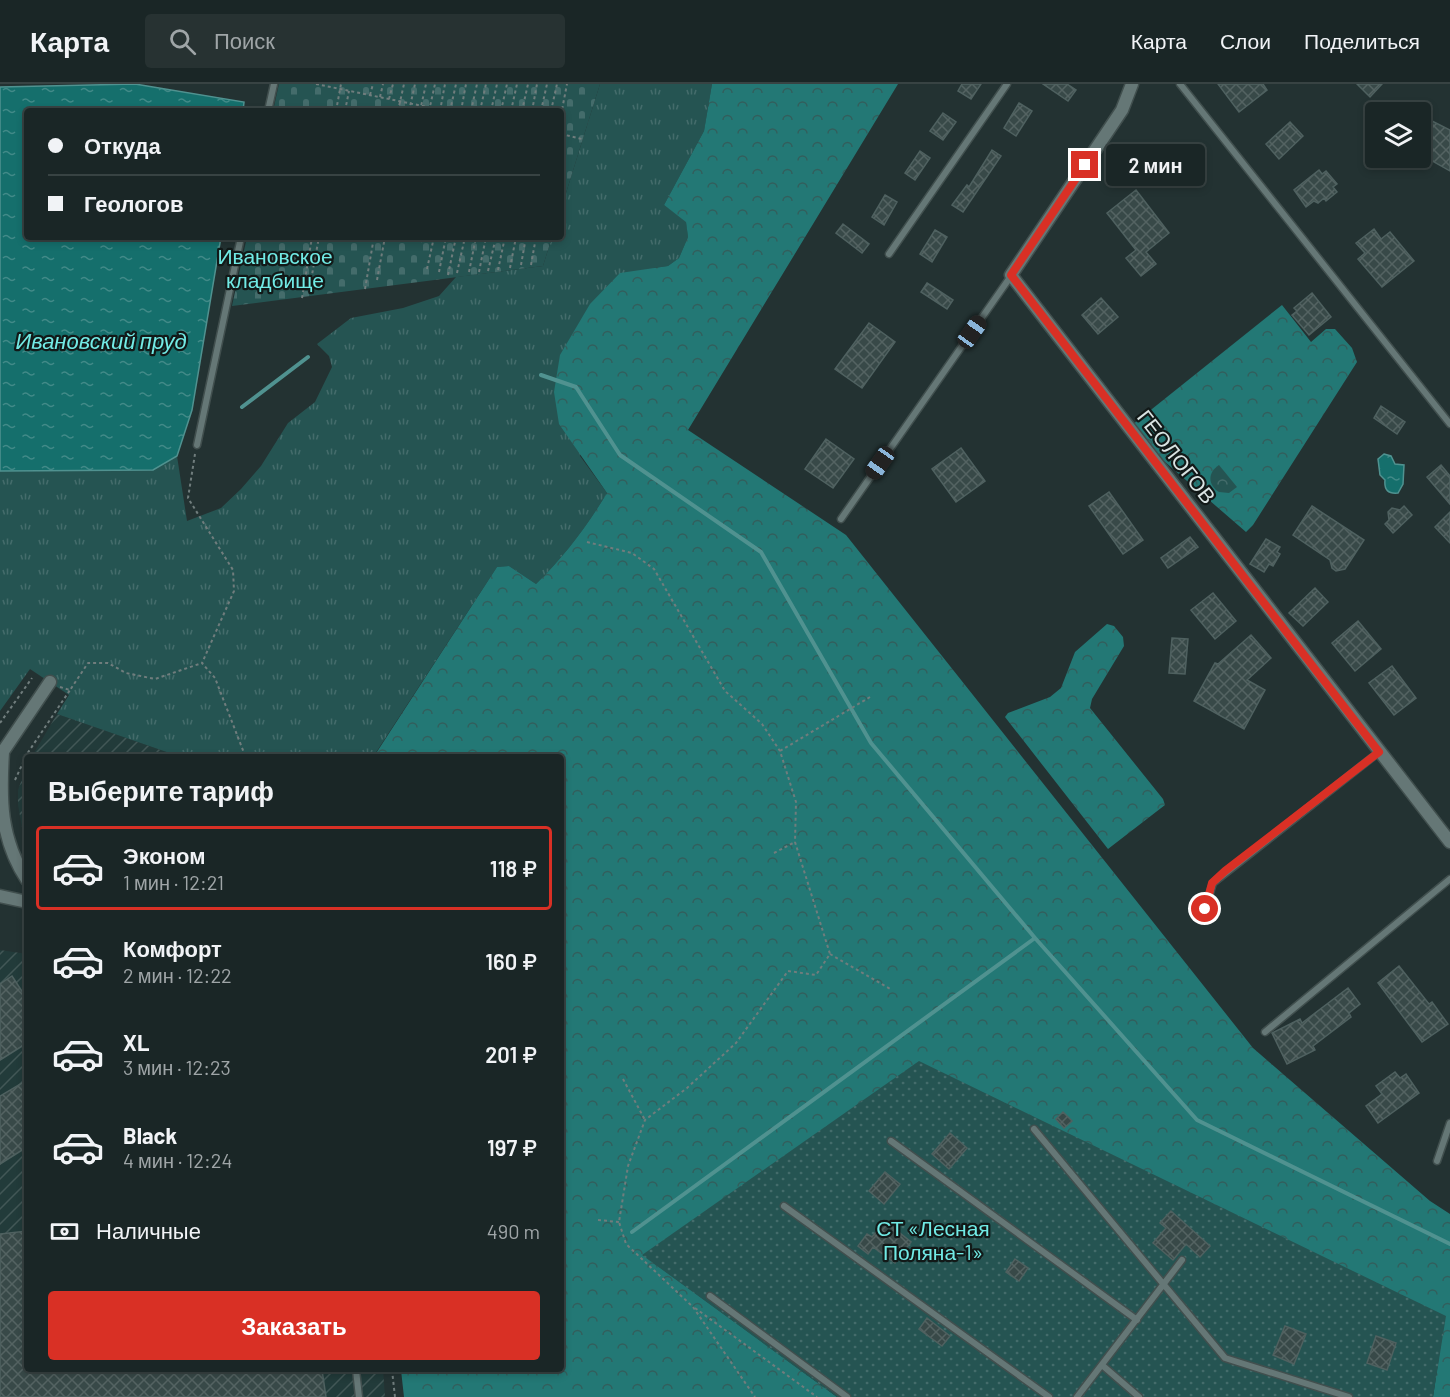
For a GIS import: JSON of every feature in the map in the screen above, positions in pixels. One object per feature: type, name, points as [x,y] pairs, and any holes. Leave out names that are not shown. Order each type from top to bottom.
[{"type":"street","points":[[1011,275],[1122,110],[1132,84]]},
{"type":"street","name":"ГЕОЛОГОВ","points":[[1011,275],[1450,842]]},
{"type":"street","points":[[24,876],[10,848],[1,812],[1,754],[50,682]]},
{"type":"street","points":[[0,896],[24,901]]},
{"type":"lane","points":[[269,108],[274,84]]},
{"type":"lane","points":[[889,254],[1007,84]]},
{"type":"lane","points":[[1180,84],[1450,424]]},
{"type":"lane","points":[[197,445],[240,240]]},
{"type":"lane","points":[[841,519],[1011,275]]},
{"type":"lane","points":[[1208,918],[1205,909],[1212,883],[1379,752]]},
{"type":"lane","points":[[1265,1032],[1450,879]]},
{"type":"lane","points":[[1437,1161],[1450,1123]]},
{"type":"lane","points":[[1034,1129],[1225,1358],[1349,1397]]},
{"type":"lane","points":[[891,1142],[1137,1320]]},
{"type":"lane","points":[[784,1206],[1049,1397]]},
{"type":"lane","points":[[1077,1397],[1182,1260]]},
{"type":"lane","points":[[710,1296],[847,1397]]},
{"type":"lane","points":[[1102,1365],[1139,1397]]},
{"type":"lane","points":[[356,1372],[359,1397]]},
{"type":"path","points":[[315,84],[427,108]]},
{"type":"path","points":[[337,108],[341,84]]},
{"type":"path","points":[[370,95],[373,84]]},
{"type":"path","points":[[380,97],[383,84]]},
{"type":"path","points":[[389,99],[393,84]]},
{"type":"path","points":[[399,108],[404,84]]},
{"type":"path","points":[[410,108],[415,84]]},
{"type":"path","points":[[421,106],[426,84]]},
{"type":"path","points":[[430,108],[435,84]]},
{"type":"path","points":[[440,108],[445,84]]},
{"type":"path","points":[[449,108],[456,84]]},
{"type":"path","points":[[461,108],[466,84]]},
{"type":"path","points":[[472,108],[477,84]]},
{"type":"path","points":[[481,108],[486,84]]},
{"type":"path","points":[[492,108],[497,84]]},
{"type":"path","points":[[502,108],[507,84]]},
{"type":"path","points":[[512,108],[517,84]]},
{"type":"path","points":[[523,108],[528,84]]},
{"type":"path","points":[[533,108],[537,84]]},
{"type":"path","points":[[543,108],[547,84]]},
{"type":"path","points":[[552,108],[557,84]]},
{"type":"path","points":[[562,108],[567,84]]},
{"type":"path","points":[[346,108],[349,91]]},
{"type":"path","points":[[564,140],[565,135],[582,139]]},
{"type":"path","points":[[302,298],[312,240]]},
{"type":"path","points":[[309,291],[319,240]]},
{"type":"path","points":[[365,289],[373,240]]},
{"type":"path","points":[[377,280],[384,240]]},
{"type":"path","points":[[427,269],[433,240]]},
{"type":"path","points":[[439,272],[445,240]]},
{"type":"path","points":[[448,275],[455,240]]},
{"type":"path","points":[[457,273],[464,240]]},
{"type":"path","points":[[469,272],[475,240]]},
{"type":"path","points":[[479,272],[485,240]]},
{"type":"path","points":[[488,271],[495,240]]},
{"type":"path","points":[[498,270],[504,240]]},
{"type":"path","points":[[510,268],[515,240]]},
{"type":"path","points":[[521,265],[525,240]]},
{"type":"path","points":[[531,266],[535,240]]},
{"type":"path","points":[[27,754],[88,663],[108,663],[126,674],[155,678],[202,663],[234,591],[233,570],[188,498],[197,445]]},
{"type":"path","points":[[587,542],[632,553],[654,569],[725,691],[762,724],[780,751],[796,802],[795,842],[830,954],[892,990]]},
{"type":"path","points":[[202,663],[215,678],[244,754]]},
{"type":"path","points":[[0,723],[32,678]]},
{"type":"path","points":[[50,682],[70,690]]},
{"type":"path","points":[[780,751],[870,697]]},
{"type":"path","points":[[13,786],[24,761]]},
{"type":"path","points":[[774,853],[795,842]]},
{"type":"path","points":[[817,1397],[693,1307],[626,1245],[619,1222],[628,1166],[645,1120],[687,1088],[736,1042],[788,971],[816,975],[830,954]]},
{"type":"path","points":[[623,1079],[645,1120]]},
{"type":"path","points":[[598,1220],[619,1222]]},
{"type":"path","points":[[693,1307],[755,1397]]},
{"type":"path","points":[[392,1372],[395,1397]]},
{"type":"shaded area","points":[[57,714],[172,754],[33,754]]},
{"type":"shaded area","points":[[24,773],[24,835],[18,805],[18,790]]},
{"type":"shaded area","points":[[0,950],[24,954],[24,1372],[383,1372],[385,1397],[0,1397]]},
{"type":"green space","points":[[279,84],[600,84],[564,199],[564,108],[274,108]]},
{"type":"green space","points":[[600,84],[712,84],[704,131],[664,205],[686,221],[688,237],[679,258],[668,266],[654,268],[580,456],[607,493],[575,541],[536,584],[509,566],[497,567],[375,754],[172,754],[57,714],[69,695],[30,669],[0,711],[0,471],[152,470],[177,456],[187,521],[221,508],[261,466],[288,423],[315,402],[332,367],[329,356],[317,344],[351,318],[403,308],[439,296],[456,277],[543,266],[551,240],[564,240],[564,199]]},
{"type":"green space","points":[[712,84],[898,84],[688,430],[846,535],[1253,1048],[1430,1201],[1450,1214],[1450,1397],[1433,1397],[1445,1316],[643,1255],[837,1397],[404,1397],[401,1372],[564,1372],[564,754],[376,754],[497,567],[509,566],[536,584],[574,541],[607,493],[559,424],[554,392],[560,355],[590,304],[620,273],[668,266],[679,258],[688,237],[686,222],[664,205],[704,131]]},
{"type":"green space","name":"Ивановское кладбище","points":[[246,240],[551,240],[543,266],[232,306]]},
{"type":"green space","points":[[1282,305],[1311,342],[1326,329],[1335,329],[1352,348],[1357,362],[1253,525],[1246,532],[1164,461],[1132,425]]},
{"type":"green space","points":[[1219,465],[1237,487],[1229,493],[1219,492],[1211,482],[1212,472]]},
{"type":"green space","points":[[1107,624],[1114,626],[1123,637],[1124,646],[1092,699],[1090,708],[1163,799],[1165,805],[1108,849],[1005,717],[1008,713],[1050,697],[1061,688],[1075,652]]},
{"type":"green space","name":"СТ «Лесная Поляна-1»","points":[[919,1061],[1446,1316],[1433,1397],[837,1397],[642,1255]]},
{"type":"water","name":"Ивановский пруд","points":[[135,84],[244,102],[243,108],[24,108],[24,240],[220,240],[192,410],[177,456],[153,470],[0,471],[0,87]]},
{"type":"water","points":[[1384,454],[1391,456],[1395,464],[1404,465],[1403,484],[1398,493],[1387,491],[1385,480],[1380,475],[1378,459]]},
{"type":"building","points":[[962,84],[981,84],[971,99],[958,91]]},
{"type":"building","points":[[1043,84],[1067,84],[1076,90],[1068,101]]},
{"type":"building","points":[[1218,84],[1263,84],[1267,90],[1239,112]]},
{"type":"building","points":[[1357,84],[1382,84],[1370,97]]},
{"type":"building","points":[[1019,103],[1032,111],[1016,136],[1004,128]]},
{"type":"building","points":[[943,113],[956,122],[943,140],[930,131]]},
{"type":"building","points":[[1432,121],[1450,130],[1450,171],[1431,160]]},
{"type":"building","points":[[1290,122],[1303,136],[1279,159],[1266,144]]},
{"type":"building","points":[[992,150],[1001,156],[963,212],[952,205],[967,185],[969,187]]},
{"type":"building","points":[[920,151],[930,158],[915,180],[905,173]]},
{"type":"building","points":[[1319,170],[1322,174],[1326,171],[1337,184],[1333,187],[1337,192],[1326,201],[1324,198],[1318,203],[1314,201],[1306,207],[1294,190]]},
{"type":"building","points":[[1136,190],[1169,233],[1146,252],[1156,264],[1141,276],[1126,258],[1136,250],[1107,213]]},
{"type":"building","points":[[885,195],[897,202],[884,225],[872,217]]},
{"type":"building","points":[[843,224],[869,244],[862,253],[836,233]]},
{"type":"building","points":[[1374,229],[1381,239],[1390,232],[1414,261],[1382,287],[1358,259],[1365,253],[1356,243]]},
{"type":"building","points":[[935,230],[947,237],[932,262],[920,254]]},
{"type":"building","points":[[927,283],[953,300],[947,309],[921,292]]},
{"type":"building","points":[[1312,293],[1331,317],[1309,335],[1292,315],[1297,311],[1294,308]]},
{"type":"building","points":[[1101,298],[1118,317],[1098,334],[1082,315]]},
{"type":"building","points":[[869,323],[895,342],[862,388],[835,369]]},
{"type":"building","points":[[1381,406],[1405,422],[1397,434],[1374,418]]},
{"type":"building","points":[[826,439],[854,459],[833,488],[805,469]]},
{"type":"building","points":[[961,448],[985,481],[956,502],[932,469]]},
{"type":"building","points":[[1441,465],[1450,476],[1450,504],[1427,477]]},
{"type":"building","points":[[1109,492],[1143,540],[1123,554],[1089,506]]},
{"type":"building","points":[[1312,506],[1364,540],[1345,569],[1336,571],[1332,568],[1330,560],[1293,535]]},
{"type":"building","points":[[1404,506],[1412,515],[1393,533],[1385,524],[1389,520],[1388,512],[1392,508],[1400,510]]},
{"type":"building","points":[[1450,512],[1450,543],[1435,527]]},
{"type":"building","points":[[1190,537],[1198,547],[1168,568],[1161,558]]},
{"type":"building","points":[[1266,539],[1280,547],[1277,552],[1280,554],[1273,566],[1269,564],[1264,572],[1250,564]]},
{"type":"building","points":[[1315,588],[1328,602],[1303,626],[1289,613]]},
{"type":"building","points":[[1213,593],[1236,621],[1215,639],[1191,610]]},
{"type":"building","points":[[1358,621],[1381,649],[1355,671],[1332,643]]},
{"type":"building","points":[[1251,635],[1271,658],[1247,680],[1265,690],[1244,729],[1194,701],[1215,663],[1218,664]]},
{"type":"building","points":[[1172,638],[1188,639],[1185,674],[1169,673]]},
{"type":"building","points":[[1392,666],[1416,698],[1394,715],[1369,683]]},
{"type":"building","points":[[1399,966],[1429,1004],[1432,1002],[1448,1024],[1422,1042],[1378,983]]},
{"type":"building","points":[[12,976],[24,994],[24,1045],[0,1060],[0,984]]},
{"type":"building","points":[[1348,988],[1360,1004],[1349,1013],[1351,1017],[1313,1046],[1315,1050],[1287,1064],[1272,1033],[1300,1019],[1302,1023]]},
{"type":"building","points":[[1395,1072],[1400,1078],[1406,1074],[1419,1093],[1378,1123],[1366,1106],[1382,1094],[1376,1086]]},
{"type":"building","points":[[24,1082],[24,1149],[0,1164],[0,1096]]},
{"type":"building","points":[[1063,1112],[1072,1121],[1064,1128],[1056,1119]]},
{"type":"building","points":[[950,1133],[967,1148],[949,1169],[932,1154]]},
{"type":"building","points":[[885,1172],[900,1184],[884,1204],[869,1191]]},
{"type":"building","points":[[1171,1211],[1210,1246],[1200,1257],[1186,1244],[1173,1260],[1153,1243],[1166,1228],[1160,1223]]},
{"type":"building","points":[[885,1221],[911,1242],[895,1263],[873,1247],[868,1254],[858,1246],[867,1234],[872,1237]]},
{"type":"building","points":[[24,1231],[24,1372],[322,1372],[326,1397],[0,1397],[0,1234]]},
{"type":"building","points":[[1015,1259],[1028,1268],[1019,1281],[1006,1272]]},
{"type":"building","points":[[927,1318],[950,1336],[942,1346],[919,1329]]},
{"type":"building","points":[[1285,1326],[1306,1334],[1294,1364],[1273,1355]]},
{"type":"building","points":[[1376,1336],[1396,1343],[1387,1370],[1367,1363]]},
{"type":"waterway","points":[[242,407],[308,357]]},
{"type":"waterway","points":[[541,375],[576,387],[620,455],[761,552],[871,743],[1035,938],[1197,1120],[1450,1244]]},
{"type":"waterway","points":[[632,1232],[1035,938]]},
{"type":"route","points":[[1085,165],[1011,275],[1379,752],[1225,871],[1212,883],[1205,909]]}]
